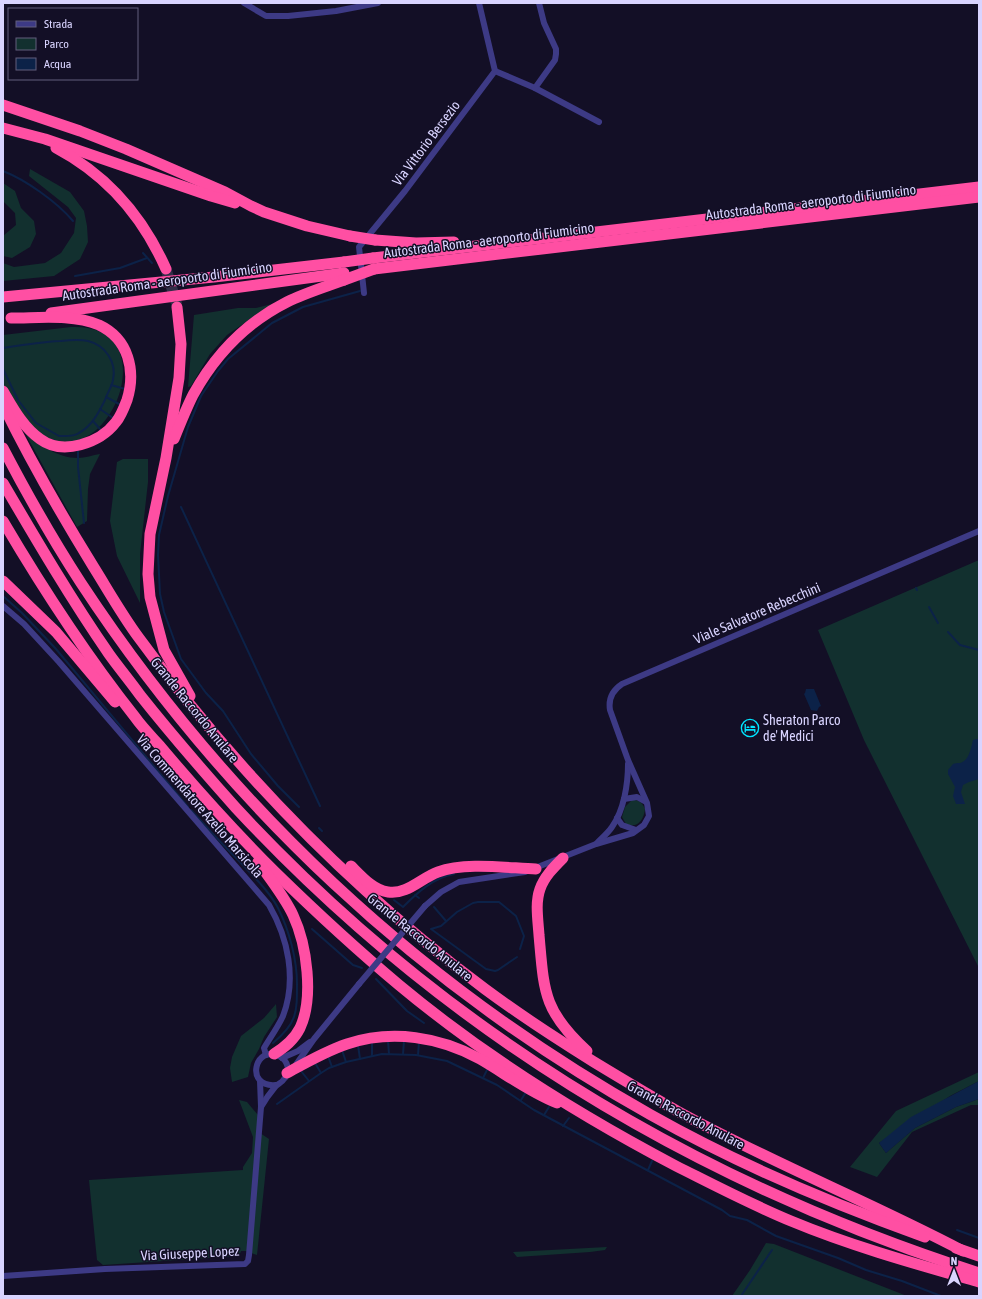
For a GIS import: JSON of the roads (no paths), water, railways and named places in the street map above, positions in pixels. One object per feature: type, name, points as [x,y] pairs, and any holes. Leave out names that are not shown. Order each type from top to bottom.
[{"type":"highway","points":[[3,105],[80,131],[126,149],[225,192],[251,206]]},
{"type":"highway","points":[[3,128],[15,130],[57,143],[220,199],[251,206],[307,226],[350,236],[375,240],[427,243],[533,240]]},
{"type":"highway","points":[[15,130],[59,150],[87,167],[110,186],[124,201],[144,228],[155,245],[166,268]]},
{"type":"highway","name":"Autostrada Roma - aeroporto di Fiumicino","points":[[7,319],[344,272],[373,264],[533,240],[979,187]]},
{"type":"highway","name":"Autostrada Roma - aeroporto di Fiumicino","points":[[373,264],[979,197]]},
{"type":"highway","points":[[166,458],[194,394],[218,358],[229,345],[251,325],[273,310],[344,272],[373,264]]},
{"type":"highway","name":"Autostrada Roma - aeroporto di Fiumicino","points":[[3,297],[214,277],[344,272]]},
{"type":"highway","points":[[177,307],[181,334],[181,359],[166,458],[150,534],[148,574],[150,597],[164,650],[193,701],[231,754]]},
{"type":"highway","points":[[3,391],[17,415],[36,436],[50,444],[68,446],[79,445],[90,441],[108,430],[115,423],[125,405],[131,383],[130,366],[125,350],[115,336],[104,328],[84,321],[65,318],[7,319]]},
{"type":"highway","name":"Grande Raccordo Anulare","points":[[3,405],[48,491],[87,557],[137,636],[231,754],[295,823],[364,889],[485,989],[561,1041],[635,1087],[679,1112],[743,1145],[849,1196],[912,1224],[963,1251]]},
{"type":"highway","name":"Grande Raccordo Anulare","points":[[3,448],[43,521],[80,582],[121,641],[165,700],[223,771],[279,830],[324,875],[382,928],[449,982],[509,1026],[568,1066],[652,1116],[723,1153],[813,1194],[906,1231],[979,1256]]},
{"type":"highway","points":[[3,483],[68,592],[110,656],[179,744],[215,785],[281,855],[342,914],[413,974],[528,1059],[666,1142],[734,1177],[807,1209],[891,1243],[979,1273]]},
{"type":"highway","points":[[3,521],[39,580],[78,639],[135,718],[238,836],[329,924],[400,986],[493,1055],[590,1118],[697,1177],[788,1220],[888,1255],[979,1282]]},
{"type":"highway","points":[[3,581],[50,625],[124,711],[160,746]]},
{"type":"highway","points":[[295,823],[336,853],[371,884],[386,892],[397,892],[404,890],[432,874],[453,868],[470,867],[536,869]]},
{"type":"highway","points":[[238,836],[284,899],[298,927],[304,952],[307,985],[304,1016],[295,1036],[288,1045],[274,1056]]},
{"type":"highway","points":[[563,858],[549,872],[540,889],[538,898],[542,977],[546,994],[550,1006],[557,1018],[574,1039],[592,1055],[635,1087]]},
{"type":"highway","points":[[287,1073],[335,1048],[356,1041],[395,1036],[427,1039],[462,1049],[540,1096],[590,1118]]},
{"type":"street","points":[[244,3],[266,16],[288,16],[336,11],[378,3]]},
{"type":"street","points":[[479,3],[495,71],[535,88],[599,122]]},
{"type":"street","points":[[535,88],[555,60],[556,54],[556,49],[544,23],[539,3]]},
{"type":"street","name":"Via Vittorio Bersezio","points":[[364,293],[359,247],[405,190],[495,71]]},
{"type":"street","name":"Viale Salvatore Rebecchini","points":[[287,1073],[300,1060],[314,1039],[425,906],[441,892],[459,882],[510,875],[536,869],[596,844],[621,837],[644,825],[648,818],[646,803],[628,760],[609,705],[611,696],[622,684],[979,530]]},
{"type":"street","name":"Via Commendatore Azelio Marsicola","points":[[3,606],[24,624],[59,662],[269,905],[276,918],[287,954],[290,977],[288,997],[282,1018],[264,1048],[274,1056]]},
{"type":"street","name":"Viale Salvatore Rebecchini","points":[[596,844],[612,828],[617,818],[628,786],[628,760]]},
{"type":"street","points":[[624,799],[637,797],[646,803]]},
{"type":"street","points":[[617,818],[622,825],[636,830]]},
{"type":"street","name":"Viale Salvatore Rebecchini","points":[[274,1056],[298,1051],[314,1039]]},
{"type":"street","points":[[274,1056],[287,1066],[287,1073],[285,1079],[276,1085],[266,1084],[260,1081],[256,1071],[256,1066],[261,1058],[274,1056]]},
{"type":"street","name":"Via Giuseppe Lopez","points":[[3,1276],[104,1269],[245,1264],[248,1261],[249,1255],[261,1107],[260,1081]]},
{"type":"street","name":"Via Giuseppe Lopez","points":[[261,1107],[276,1085]]},
{"type":"water","points":[[806,689],[814,689],[821,706],[817,711],[811,710],[804,694]]},
{"type":"water","points":[[979,739],[979,779],[963,785],[961,792],[965,804],[956,804],[953,796],[955,787],[948,774],[948,770],[953,764],[966,760],[973,740]]},
{"type":"water","points":[[979,1081],[979,1099],[956,1107],[915,1128],[886,1153],[879,1143],[911,1117]]},
{"type":"waterway","points":[[3,171],[41,192],[59,206],[73,221]]},
{"type":"waterway","points":[[143,253],[152,263]]},
{"type":"waterway","points":[[75,276],[120,268],[147,258]]},
{"type":"waterway","points":[[299,807],[278,786],[251,754],[223,711],[206,693],[181,659],[164,612],[160,594],[158,555],[159,535],[168,496],[188,427],[201,396],[218,371],[228,359],[272,323],[303,307],[360,291]]},
{"type":"waterway","points":[[3,348],[53,341],[88,341],[100,346],[104,350],[111,361],[114,373],[112,383],[105,400],[98,414],[88,427],[74,435],[59,436],[36,423],[18,400],[3,369]]},
{"type":"waterway","points":[[111,385],[125,389]]},
{"type":"waterway","points":[[106,397],[121,405]]},
{"type":"waterway","points":[[100,409],[113,418]]},
{"type":"waterway","points":[[93,421],[100,429]]},
{"type":"waterway","points":[[78,449],[78,467],[84,523]]},
{"type":"waterway","points":[[181,507],[320,806]]},
{"type":"waterway","points":[[3,596],[22,613],[56,649],[188,807]]},
{"type":"waterway","points":[[929,607],[938,623]]},
{"type":"waterway","points":[[948,632],[960,645],[979,650]]},
{"type":"waterway","points":[[191,810],[266,890],[278,908],[286,926],[296,965],[297,1003],[291,1023],[281,1036],[273,1043]]},
{"type":"waterway","points":[[319,828],[322,831]]},
{"type":"waterway","points":[[394,900],[403,907],[420,891],[433,882],[454,874]]},
{"type":"waterway","points":[[415,895],[419,898]]},
{"type":"waterway","points":[[517,957],[498,970],[495,971],[486,969],[431,929],[441,926],[457,912],[473,903],[499,902],[516,916],[524,936],[520,949]]},
{"type":"waterway","points":[[434,907],[446,921]]},
{"type":"waterway","points":[[312,929],[353,965],[362,968]]},
{"type":"waterway","points":[[376,979],[407,1011],[424,1023]]},
{"type":"waterway","points":[[388,1041],[389,1054]]},
{"type":"waterway","points":[[403,1054],[404,1041]]},
{"type":"waterway","points":[[418,1055],[419,1042]]},
{"type":"waterway","points":[[372,1043],[372,1056]]},
{"type":"waterway","points":[[358,1045],[360,1059]]},
{"type":"waterway","points":[[342,1050],[346,1062]]},
{"type":"waterway","points":[[277,1104],[329,1068],[346,1062],[382,1054],[416,1055],[447,1061],[497,1085],[534,1110],[722,1210],[730,1216],[747,1220],[776,1236],[941,1296]]},
{"type":"waterway","points":[[328,1056],[332,1067]]},
{"type":"waterway","points":[[315,1063],[321,1073]]},
{"type":"waterway","points":[[483,1078],[488,1068]]},
{"type":"waterway","points":[[301,1071],[309,1081]]},
{"type":"waterway","points":[[521,1100],[526,1092]]},
{"type":"waterway","points":[[544,1115],[549,1107]]},
{"type":"waterway","points":[[563,1126],[569,1118]]},
{"type":"waterway","points":[[648,1170],[652,1161]]},
{"type":"waterway","points":[[957,1230],[979,1238]]},
{"type":"waterway","points":[[741,1296],[772,1250]]},
{"type":"tunnel","points":[[166,269],[177,305]]},
{"type":"place","name":"Sheraton Parco de' Medici","points":[[750,728]]}]
